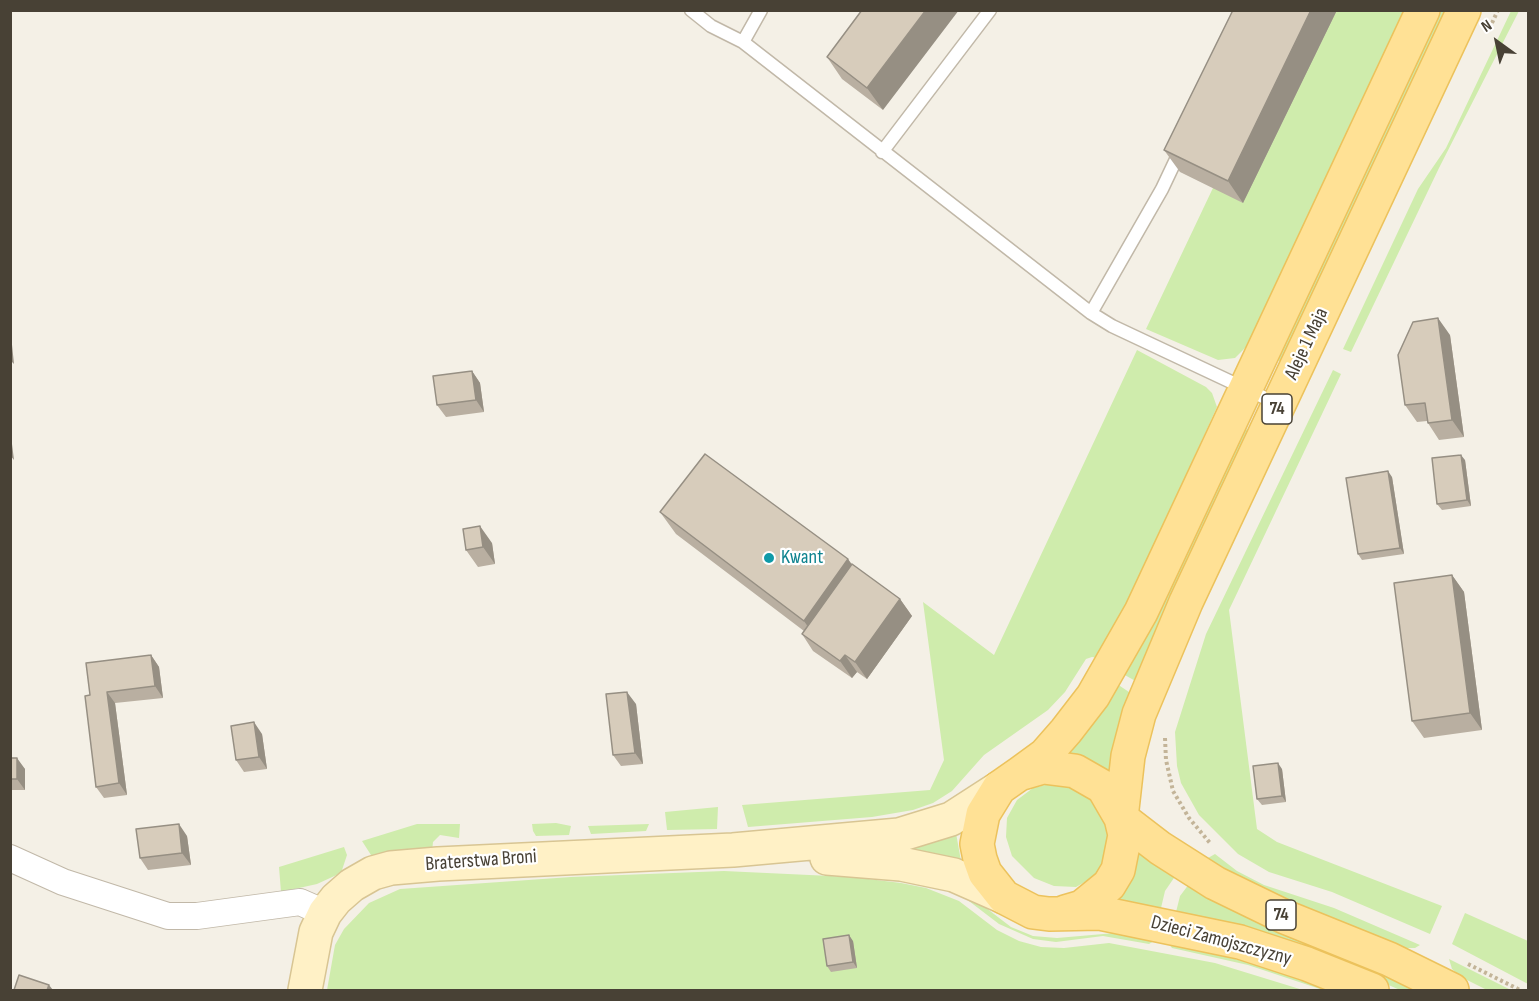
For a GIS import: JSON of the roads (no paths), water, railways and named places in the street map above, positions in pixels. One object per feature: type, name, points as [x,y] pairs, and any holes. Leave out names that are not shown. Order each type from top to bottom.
[{"type":"main road","name":"Aleje 1 Maja","points":[[1009,781],[1045,755],[1066,731],[1093,696],[1141,612],[1423,10]]},
{"type":"main road","name":"Aleje 1 Maja","points":[[1121,818],[1128,756],[1139,714],[1186,602],[1464,10]]},
{"type":"main road","name":"74","points":[[1043,767],[1075,771],[1102,787],[1121,818],[1125,835],[1118,870],[1097,897],[1082,907],[1065,912],[1033,912],[1004,897],[985,873],[977,844],[983,814],[1009,781],[1043,767]]},
{"type":"main road","name":"Dzieci Zamojszczyzny","points":[[1121,818],[1160,848],[1215,883],[1285,917],[1389,959],[1458,976]]},
{"type":"main road","name":"Dzieci Zamojszczyzny","points":[[1065,912],[1118,916],[1240,942],[1307,964],[1372,990]]},
{"type":"street","name":"Braterstwa Broni","points":[[305,990],[316,932],[325,913],[336,898],[352,885],[373,873],[391,868],[542,857],[733,850],[899,836],[951,819],[1009,781]]},
{"type":"street","name":"Braterstwa Broni","points":[[733,850],[901,864],[954,875],[1004,897]]},
{"type":"street","points":[[10,858],[63,882],[168,916],[197,916],[300,902],[325,913]]},
{"type":"lane","points":[[691,10],[711,26],[743,42],[1091,313],[1112,326],[1279,404]]},
{"type":"lane","points":[[743,42],[761,10]]},
{"type":"lane","points":[[882,152],[990,10]]},
{"type":"lane","points":[[1091,313],[1162,189],[1187,137]]},
{"type":"place","name":"Kwant","points":[[769,558]]}]
